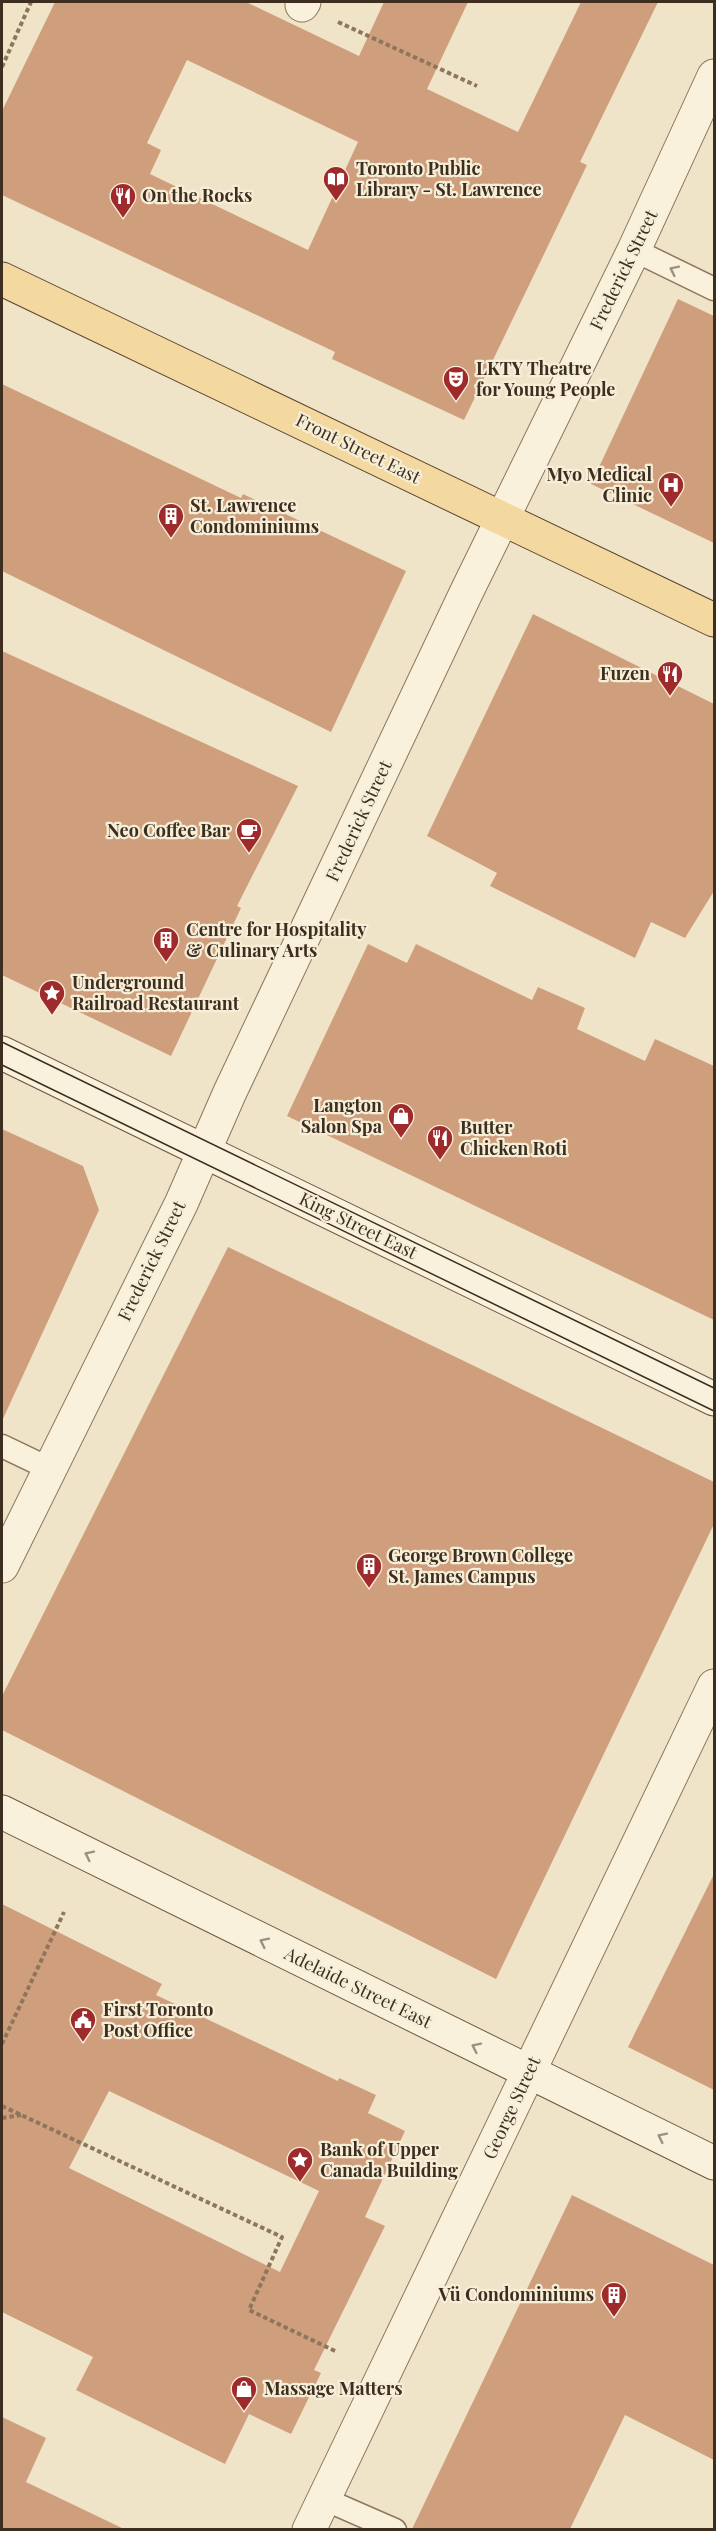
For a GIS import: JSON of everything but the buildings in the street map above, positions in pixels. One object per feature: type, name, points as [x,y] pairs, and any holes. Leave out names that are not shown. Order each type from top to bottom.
[{"type":"main road","name":"Front Street East","points":[[2,279],[714,620]]},
{"type":"street","name":"Frederick Street","points":[[2,1566],[205,1152],[230,1092],[501,518],[634,250],[714,76]]},
{"type":"street","name":"King Street East","points":[[2,1053],[714,1398]]},
{"type":"street","name":"George Street","points":[[309,2529],[714,1686]]},
{"type":"street","name":"Adelaide Street East","points":[[2,1812],[714,2163]]},
{"type":"lane","points":[[634,250],[714,290]]},
{"type":"lane","points":[[2,1446],[50,1469]]},
{"type":"lane","points":[[324,2499],[395,2529]]},
{"type":"path","points":[[2,67],[31,2]]},
{"type":"path","points":[[303,3],[477,86]]},
{"type":"path","points":[[2,2044],[64,1912]]},
{"type":"path","points":[[2,2106],[282,2237],[249,2310],[335,2351]]},
{"type":"path","points":[[2,2118],[22,2115]]},
{"type":"tram line","points":[[2,1042],[714,1388]]},
{"type":"tram line","points":[[2,1065],[714,1411]]},
{"type":"place","name":"Toronto Public Library - St. Lawrence","points":[[336,202]]},
{"type":"place","name":"On the Rocks","points":[[123,219]]},
{"type":"place","name":"LKTY Theatre for Young People","points":[[456,402]]},
{"type":"place","name":"Myo Medical Clinic","points":[[671,508]]},
{"type":"place","name":"St. Lawrence Condominiums","points":[[171,539]]},
{"type":"place","name":"Fuzen","points":[[670,697]]},
{"type":"place","name":"Neo Coffee Bar","points":[[249,854]]},
{"type":"place","name":"Centre for Hospitality & Culinary Arts","points":[[166,963]]},
{"type":"place","name":"Underground Railroad Restaurant","points":[[52,1016]]},
{"type":"place","name":"Langton Salon Spa","points":[[401,1139]]},
{"type":"place","name":"Butter Chicken Roti","points":[[440,1161]]},
{"type":"place","name":"George Brown College St. James Campus","points":[[369,1589]]},
{"type":"place","name":"First Toronto Post Office","points":[[83,2043]]},
{"type":"place","name":"Bank of Upper Canada Building","points":[[300,2183]]},
{"type":"place","name":"Vü Condominiums","points":[[614,2318]]},
{"type":"place","name":"Massage Matters","points":[[244,2412]]}]
